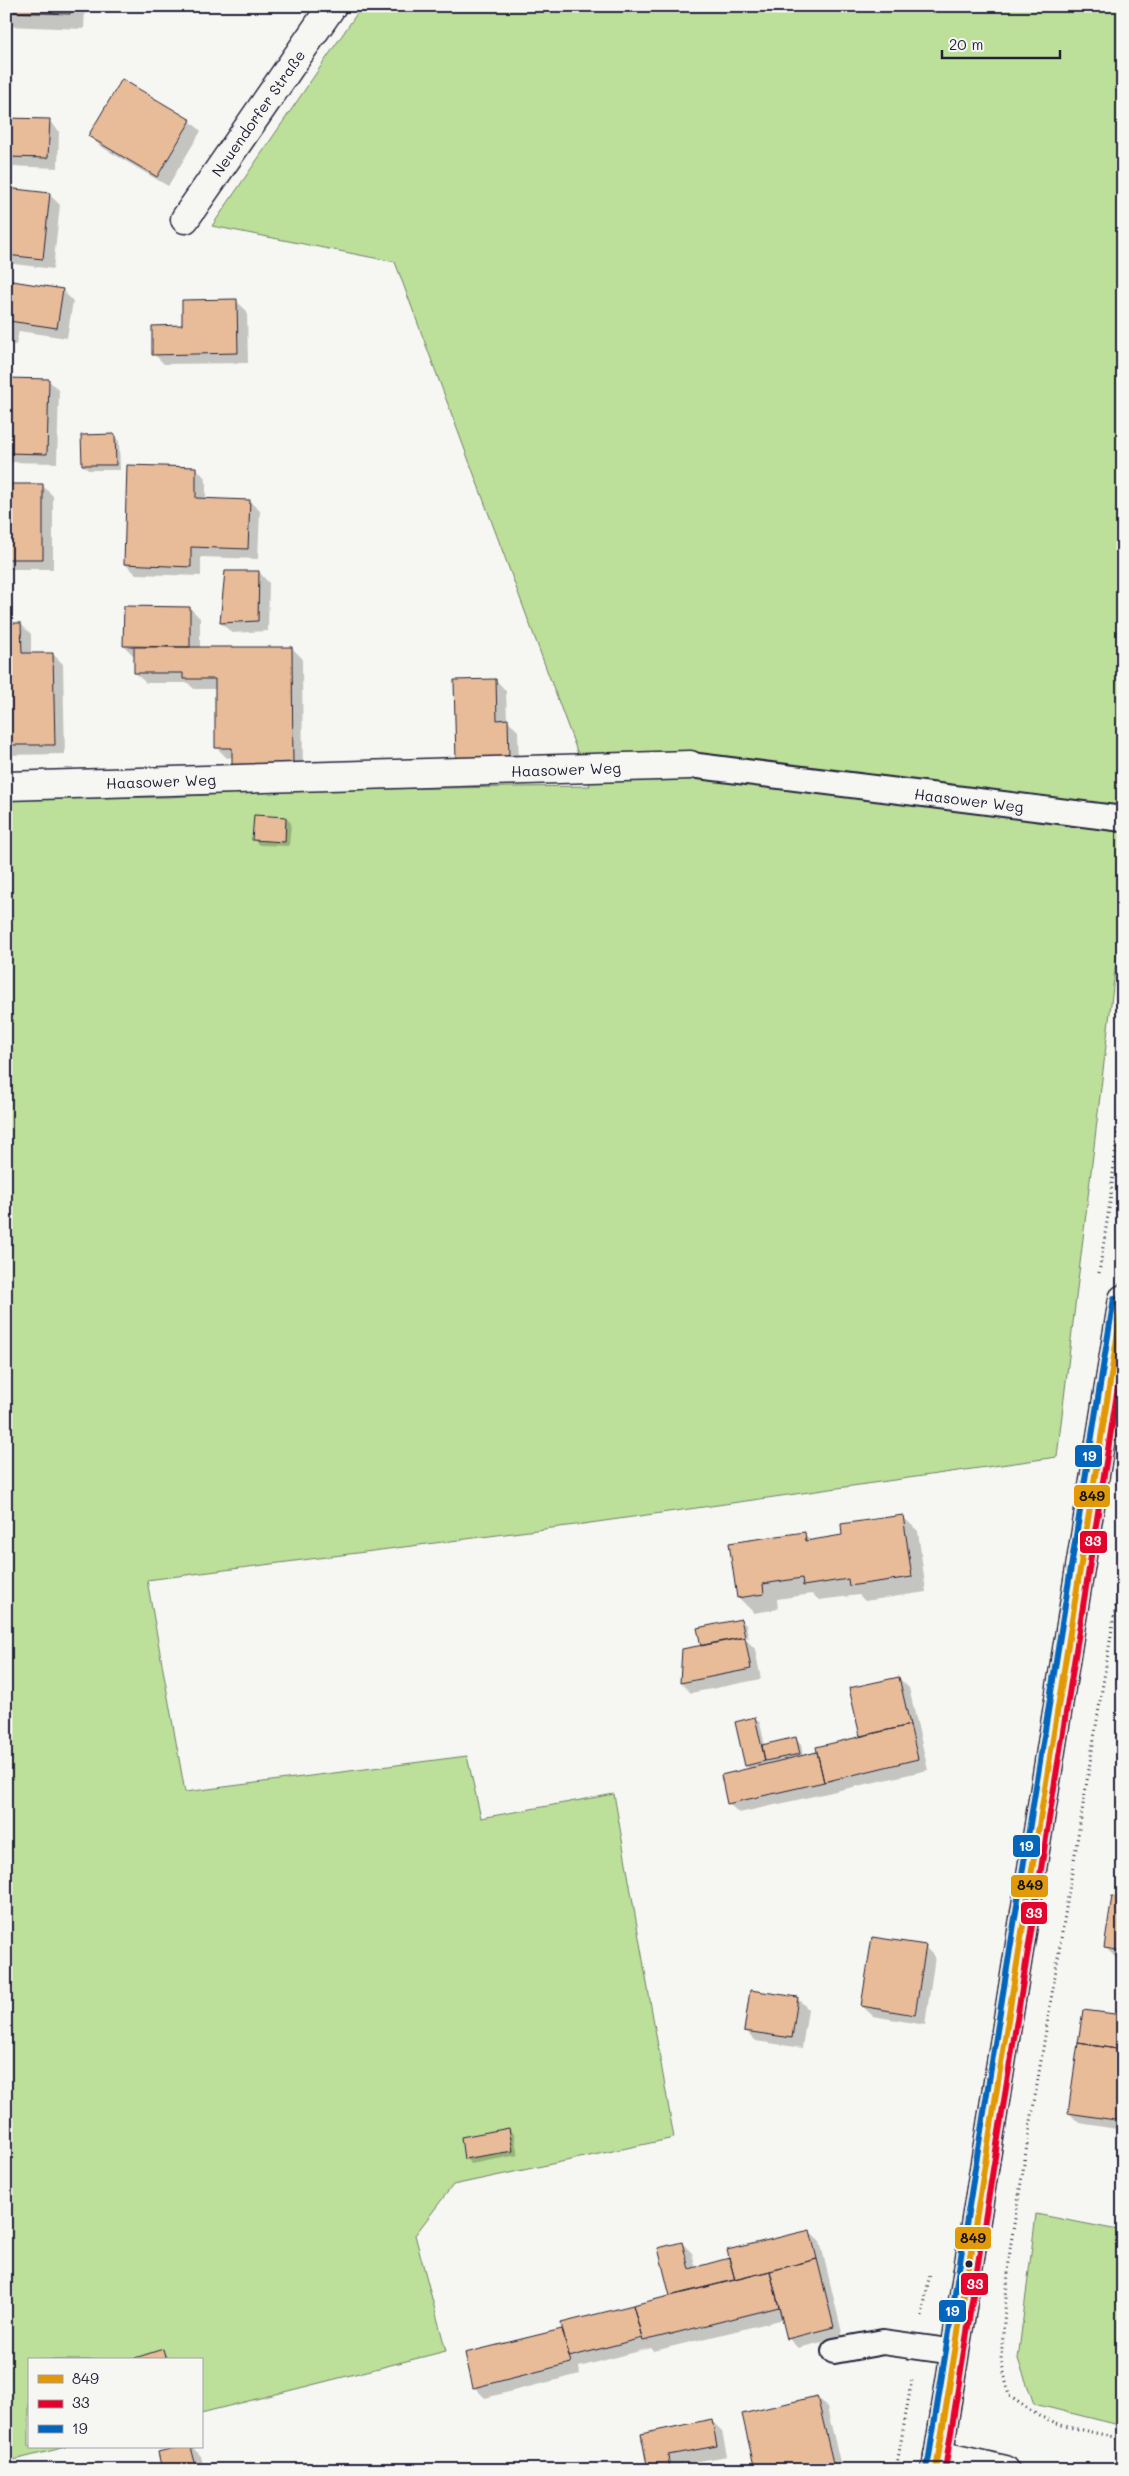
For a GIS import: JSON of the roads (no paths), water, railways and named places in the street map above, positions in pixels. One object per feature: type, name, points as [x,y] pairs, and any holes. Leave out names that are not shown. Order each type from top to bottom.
[{"type":"main road","name":"Neuendorfer Straße","points":[[185,219],[332,6]]},
{"type":"main road","name":"Haasower Weg","points":[[6,786],[690,765]]},
{"type":"main road","points":[[1005,2470],[937,2462],[1123,1299]]},
{"type":"lane","name":"Haasower Weg","points":[[690,765],[1123,818]]},
{"type":"lane","points":[[834,2351],[883,2342],[955,2352]]}]
